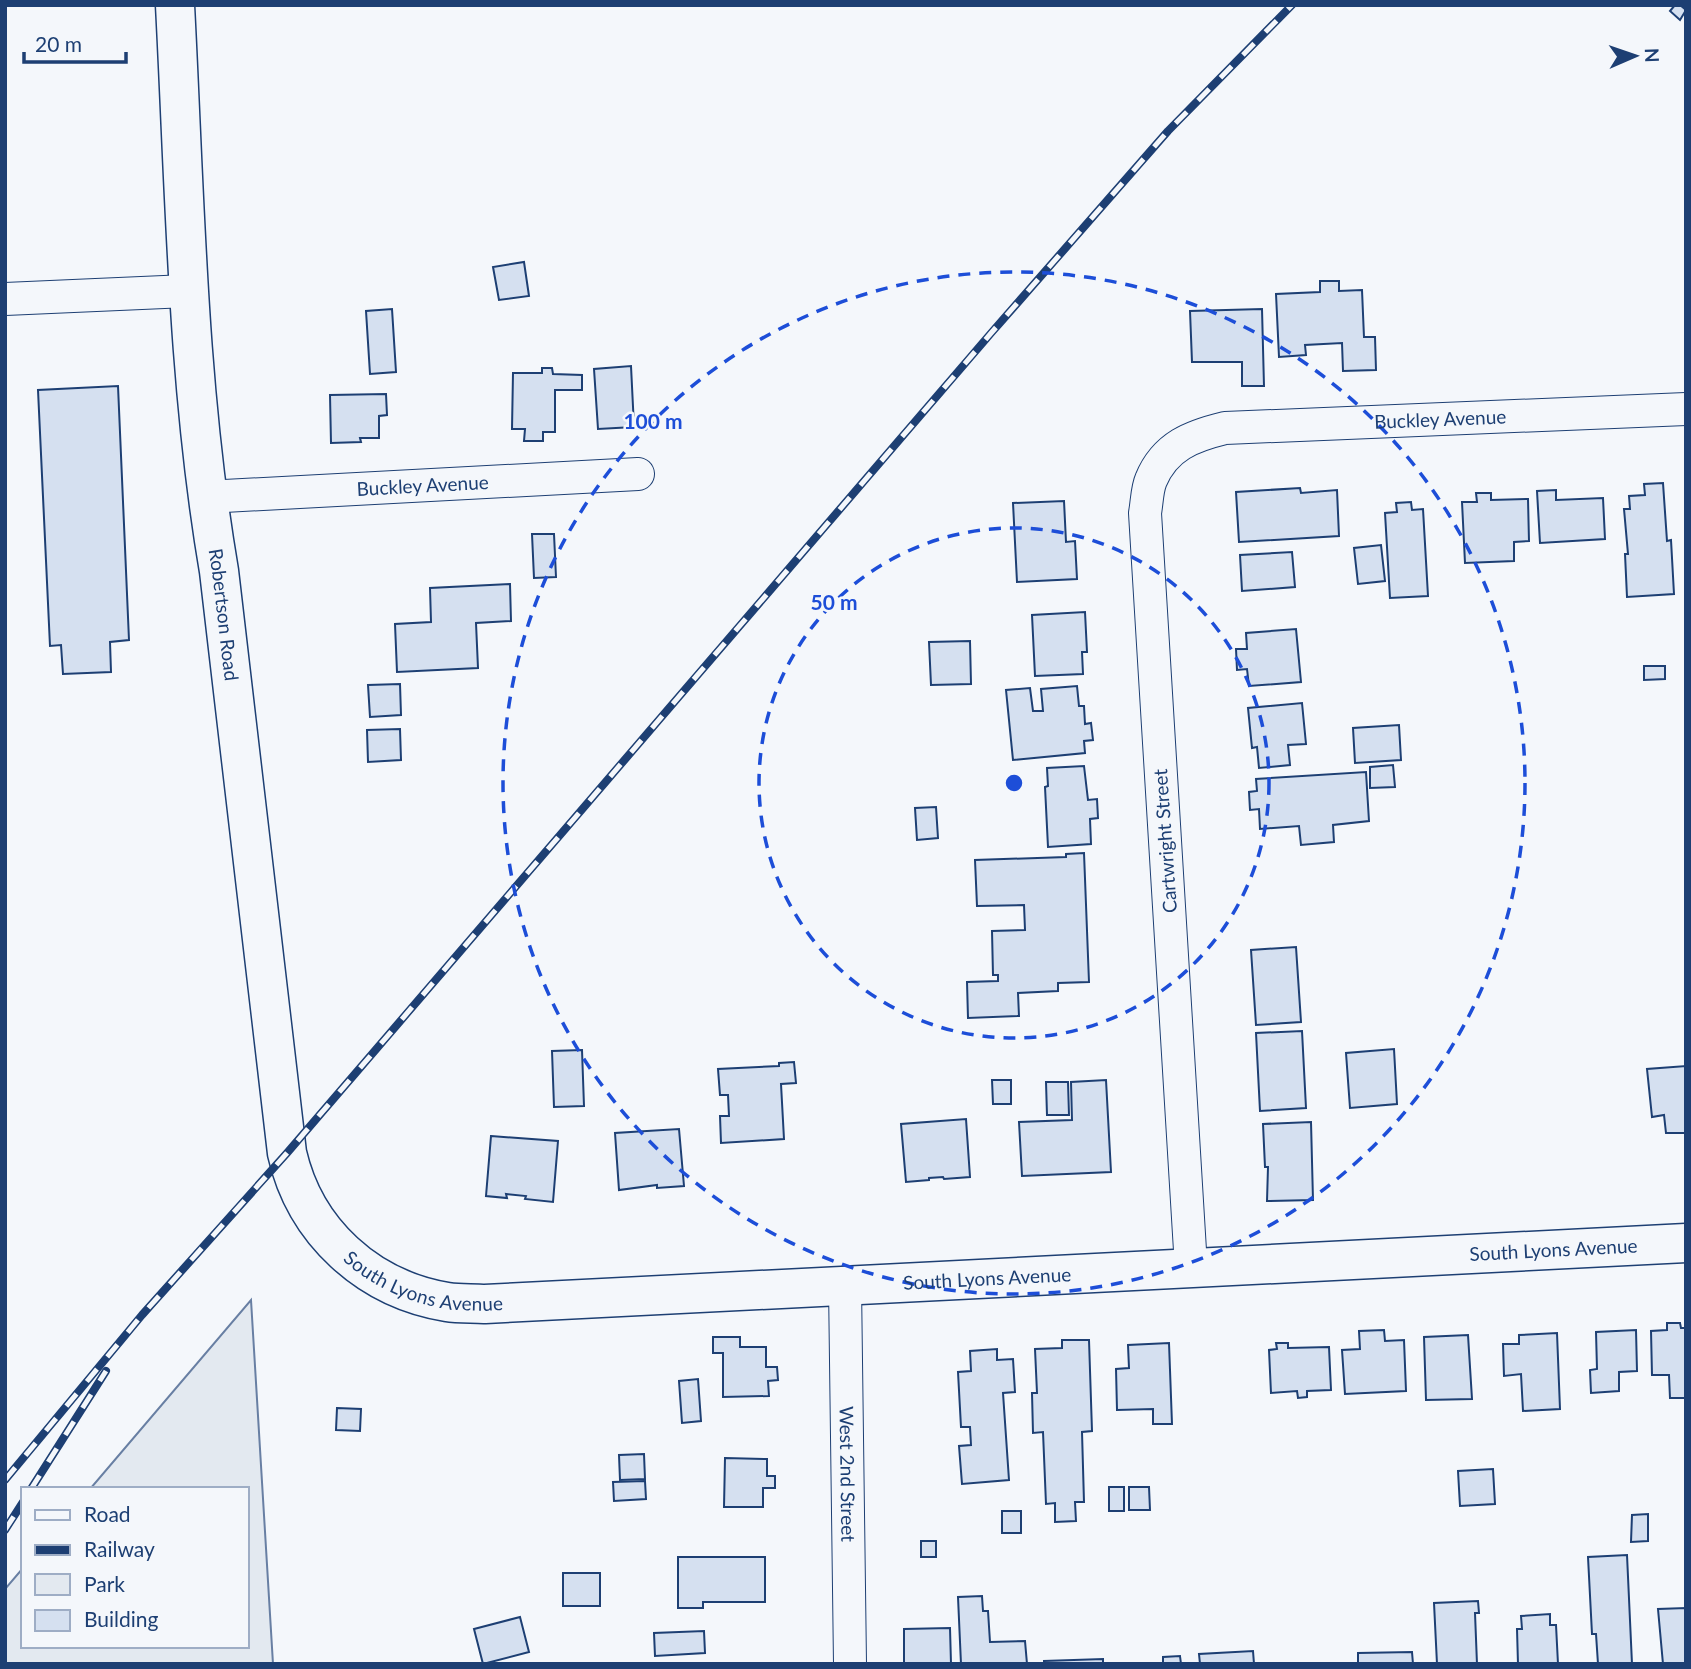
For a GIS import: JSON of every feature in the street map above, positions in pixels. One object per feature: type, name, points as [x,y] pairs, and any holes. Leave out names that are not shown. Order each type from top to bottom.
[{"type":"street","name":"Robertson Road","points":[[175,5],[187,291],[206,497],[219,571],[287,1153],[291,1174],[314,1220]]},
{"type":"street","points":[[5,299],[187,291]]},
{"type":"street","name":"Buckley Avenue","points":[[1195,435],[1225,428],[1686,409]]},
{"type":"street","name":"Cartwright Street","points":[[1191,1267],[1145,513],[1150,481],[1167,454],[1195,435]]},
{"type":"street","name":"Buckley Avenue","points":[[206,497],[638,474]]},
{"type":"street","name":"South Lyons Avenue","points":[[314,1220],[332,1243],[372,1274],[422,1296],[450,1302],[485,1304],[1686,1243]]},
{"type":"street","name":"West 2nd Street","points":[[845,1286],[850,1664]]},
{"type":"green space","points":[[251,1300],[273,1664],[5,1664],[5,1589],[21,1570],[21,1648],[248,1648],[248,1487],[92,1487]]},
{"type":"building","points":[[1675,5],[1686,10],[1680,20],[1670,11]]},
{"type":"building","points":[[524,262],[529,296],[499,300],[493,267]]},
{"type":"building","points":[[1320,281],[1339,281],[1339,291],[1362,290],[1364,337],[1375,337],[1376,370],[1343,371],[1342,343],[1305,345],[1306,355],[1279,357],[1276,294],[1320,292]]},
{"type":"building","points":[[392,309],[396,372],[370,374],[366,311]]},
{"type":"building","points":[[1262,309],[1264,386],[1242,386],[1242,362],[1192,362],[1190,311]]},
{"type":"building","points":[[631,366],[634,427],[598,429],[594,369]]},
{"type":"building","points":[[542,368],[552,368],[553,374],[582,375],[582,390],[555,390],[555,432],[543,432],[543,441],[524,441],[525,429],[512,429],[513,373],[542,373]]},
{"type":"building","points":[[118,386],[129,640],[110,642],[111,672],[63,674],[61,645],[50,646],[38,390]]},
{"type":"building","points":[[386,394],[387,415],[379,416],[379,438],[360,438],[361,442],[331,443],[330,395]]},
{"type":"building","points":[[1663,483],[1667,541],[1671,540],[1674,594],[1627,597],[1625,554],[1628,554],[1624,509],[1630,509],[1629,496],[1645,495],[1644,484]]},
{"type":"building","points":[[1300,488],[1301,493],[1337,490],[1339,536],[1239,542],[1236,492]]},
{"type":"building","points":[[1556,490],[1556,500],[1603,498],[1605,539],[1540,543],[1537,491]]},
{"type":"building","points":[[1476,493],[1491,493],[1491,500],[1528,499],[1529,541],[1514,542],[1514,561],[1465,563],[1462,502],[1477,502]]},
{"type":"building","points":[[1064,501],[1066,542],[1075,541],[1077,579],[1017,582],[1013,503]]},
{"type":"building","points":[[1411,502],[1412,510],[1423,509],[1428,596],[1390,598],[1385,513],[1397,512],[1396,503]]},
{"type":"building","points":[[532,534],[554,534],[556,577],[534,578]]},
{"type":"building","points":[[1381,545],[1385,581],[1358,584],[1354,548]]},
{"type":"building","points":[[1292,552],[1295,587],[1242,591],[1240,555]]},
{"type":"building","points":[[510,584],[511,621],[476,623],[478,668],[397,672],[395,624],[431,622],[430,588]]},
{"type":"building","points":[[1085,612],[1087,652],[1082,652],[1083,674],[1035,676],[1032,615]]},
{"type":"building","points":[[1296,629],[1301,682],[1249,686],[1247,669],[1237,670],[1236,649],[1247,649],[1246,633]]},
{"type":"building","points":[[970,641],[971,684],[931,685],[929,642]]},
{"type":"building","points":[[1644,666],[1665,666],[1665,679],[1644,680]]},
{"type":"building","points":[[400,684],[401,715],[370,717],[368,685]]},
{"type":"building","points":[[1077,686],[1079,706],[1084,706],[1085,724],[1091,723],[1093,740],[1084,741],[1085,753],[1013,760],[1006,690],[1030,688],[1033,711],[1043,711],[1041,689]]},
{"type":"building","points":[[1302,703],[1306,744],[1288,745],[1290,765],[1259,768],[1257,747],[1252,748],[1248,708]]},
{"type":"building","points":[[1399,725],[1401,760],[1355,763],[1353,728]]},
{"type":"building","points":[[400,729],[401,760],[368,762],[367,730]]},
{"type":"building","points":[[1393,765],[1395,787],[1370,788],[1370,767]]},
{"type":"building","points":[[1084,766],[1088,800],[1097,799],[1098,818],[1090,819],[1091,844],[1048,847],[1045,787],[1048,786],[1047,768]]},
{"type":"building","points":[[1366,772],[1369,821],[1333,825],[1334,842],[1301,845],[1299,826],[1260,829],[1259,809],[1250,810],[1249,792],[1257,791],[1256,779]]},
{"type":"building","points":[[936,807],[938,838],[917,840],[915,808]]},
{"type":"building","points":[[1084,853],[1089,982],[1058,983],[1058,991],[1018,993],[1019,1016],[968,1018],[967,982],[998,981],[998,975],[993,975],[992,931],[1025,930],[1024,905],[977,906],[975,860],[1066,857],[1066,854]]},
{"type":"building","points":[[1296,947],[1301,1022],[1256,1025],[1251,950]]},
{"type":"building","points":[[1302,1031],[1306,1108],[1260,1111],[1256,1033]]},
{"type":"building","points":[[1394,1049],[1397,1104],[1350,1108],[1346,1053]]},
{"type":"building","points":[[582,1050],[584,1106],[554,1107],[552,1051]]},
{"type":"building","points":[[794,1062],[796,1083],[781,1084],[784,1139],[721,1143],[720,1116],[729,1116],[728,1095],[720,1095],[718,1069],[779,1066],[779,1063]]},
{"type":"building","points":[[1686,1066],[1686,1133],[1666,1133],[1664,1115],[1652,1117],[1647,1069]]},
{"type":"building","points":[[992,1080],[1011,1080],[1011,1104],[993,1104]]},
{"type":"building","points":[[1106,1080],[1111,1172],[1022,1176],[1019,1122],[1072,1120],[1071,1082]]},
{"type":"building","points":[[1046,1082],[1068,1082],[1069,1115],[1047,1115]]},
{"type":"building","points":[[966,1119],[970,1177],[929,1178],[906,1182],[901,1124]]},
{"type":"building","points":[[1311,1122],[1313,1200],[1267,1201],[1268,1167],[1265,1167],[1263,1124]]},
{"type":"building","points":[[679,1129],[684,1186],[657,1188],[657,1185],[619,1190],[615,1133]]},
{"type":"building","points":[[491,1136],[558,1141],[553,1202],[506,1194],[507,1198],[486,1196]]},
{"type":"building","points":[[1667,1323],[1680,1323],[1681,1328],[1686,1328],[1686,1398],[1670,1398],[1669,1375],[1652,1375],[1651,1331],[1667,1330]]},
{"type":"building","points":[[1384,1330],[1385,1341],[1404,1340],[1406,1391],[1345,1394],[1342,1350],[1360,1349],[1359,1331]]},
{"type":"building","points":[[1636,1330],[1637,1371],[1619,1372],[1619,1391],[1591,1393],[1590,1370],[1597,1369],[1596,1332]]},
{"type":"building","points":[[1557,1333],[1560,1409],[1523,1411],[1521,1374],[1504,1376],[1503,1344],[1519,1344],[1519,1335]]},
{"type":"building","points":[[1468,1335],[1472,1399],[1426,1400],[1424,1337]]},
{"type":"building","points":[[713,1337],[740,1337],[740,1347],[766,1347],[766,1367],[777,1367],[778,1380],[768,1381],[769,1396],[723,1397],[723,1353],[713,1353]]},
{"type":"building","points":[[1062,1340],[1089,1340],[1092,1431],[1082,1432],[1084,1502],[1075,1502],[1076,1521],[1055,1522],[1055,1503],[1046,1504],[1043,1432],[1033,1433],[1032,1393],[1037,1393],[1035,1349],[1062,1348]]},
{"type":"building","points":[[1169,1343],[1172,1424],[1153,1424],[1153,1409],[1117,1410],[1116,1369],[1129,1368],[1128,1345]]},
{"type":"building","points":[[1276,1343],[1288,1343],[1288,1348],[1329,1347],[1331,1390],[1307,1391],[1307,1397],[1298,1398],[1297,1391],[1271,1393],[1269,1350],[1277,1349]]},
{"type":"building","points":[[997,1349],[997,1360],[1013,1359],[1015,1392],[1003,1393],[1009,1480],[962,1484],[959,1446],[971,1445],[970,1427],[961,1427],[958,1372],[971,1371],[970,1351]]},
{"type":"building","points":[[698,1379],[701,1421],[682,1423],[679,1381]]},
{"type":"building","points":[[337,1408],[361,1409],[360,1431],[336,1430]]},
{"type":"building","points":[[644,1454],[645,1479],[620,1480],[619,1455]]},
{"type":"building","points":[[725,1458],[767,1459],[767,1476],[775,1476],[775,1488],[763,1488],[763,1507],[724,1507]]},
{"type":"building","points":[[1493,1469],[1495,1504],[1460,1506],[1458,1471]]},
{"type":"building","points":[[645,1481],[646,1499],[614,1501],[613,1482]]},
{"type":"building","points":[[1109,1487],[1124,1487],[1124,1511],[1109,1511]]},
{"type":"building","points":[[1129,1487],[1149,1487],[1150,1510],[1129,1510]]},
{"type":"building","points":[[1002,1511],[1021,1511],[1021,1533],[1002,1533]]},
{"type":"building","points":[[1648,1514],[1648,1541],[1631,1542],[1632,1515]]},
{"type":"building","points":[[921,1541],[936,1541],[936,1557],[921,1557]]},
{"type":"building","points":[[1627,1555],[1632,1664],[1598,1664],[1596,1634],[1592,1634],[1588,1557]]},
{"type":"building","points":[[678,1557],[765,1557],[765,1602],[703,1602],[703,1608],[678,1608]]},
{"type":"building","points":[[563,1573],[600,1573],[600,1606],[563,1606]]},
{"type":"building","points":[[982,1596],[983,1611],[988,1611],[990,1642],[1025,1641],[1027,1664],[961,1664],[958,1597]]},
{"type":"building","points":[[1478,1601],[1479,1613],[1475,1613],[1477,1664],[1437,1664],[1434,1603]]},
{"type":"building","points":[[1686,1608],[1686,1664],[1663,1664],[1658,1609]]},
{"type":"building","points":[[1550,1614],[1550,1625],[1556,1625],[1558,1664],[1518,1664],[1517,1629],[1522,1629],[1521,1616]]},
{"type":"building","points":[[520,1617],[529,1652],[483,1664],[474,1629]]},
{"type":"building","points":[[950,1628],[951,1664],[904,1664],[904,1629]]},
{"type":"building","points":[[704,1631],[705,1653],[655,1656],[654,1633]]},
{"type":"building","points":[[1253,1651],[1254,1664],[1200,1664],[1199,1654]]},
{"type":"building","points":[[1412,1652],[1413,1664],[1358,1664],[1358,1653]]},
{"type":"building","points":[[1180,1656],[1181,1664],[1163,1664],[1163,1657]]},
{"type":"building","points":[[1103,1659],[1103,1664],[1044,1664],[1044,1661]]},
{"type":"railway","points":[[5,1480],[142,1315],[287,1153],[992,332],[1168,131],[1292,5]]},
{"type":"railway","points":[[32,1487],[106,1371]]},
{"type":"railway","points":[[5,1530],[21,1505]]}]
